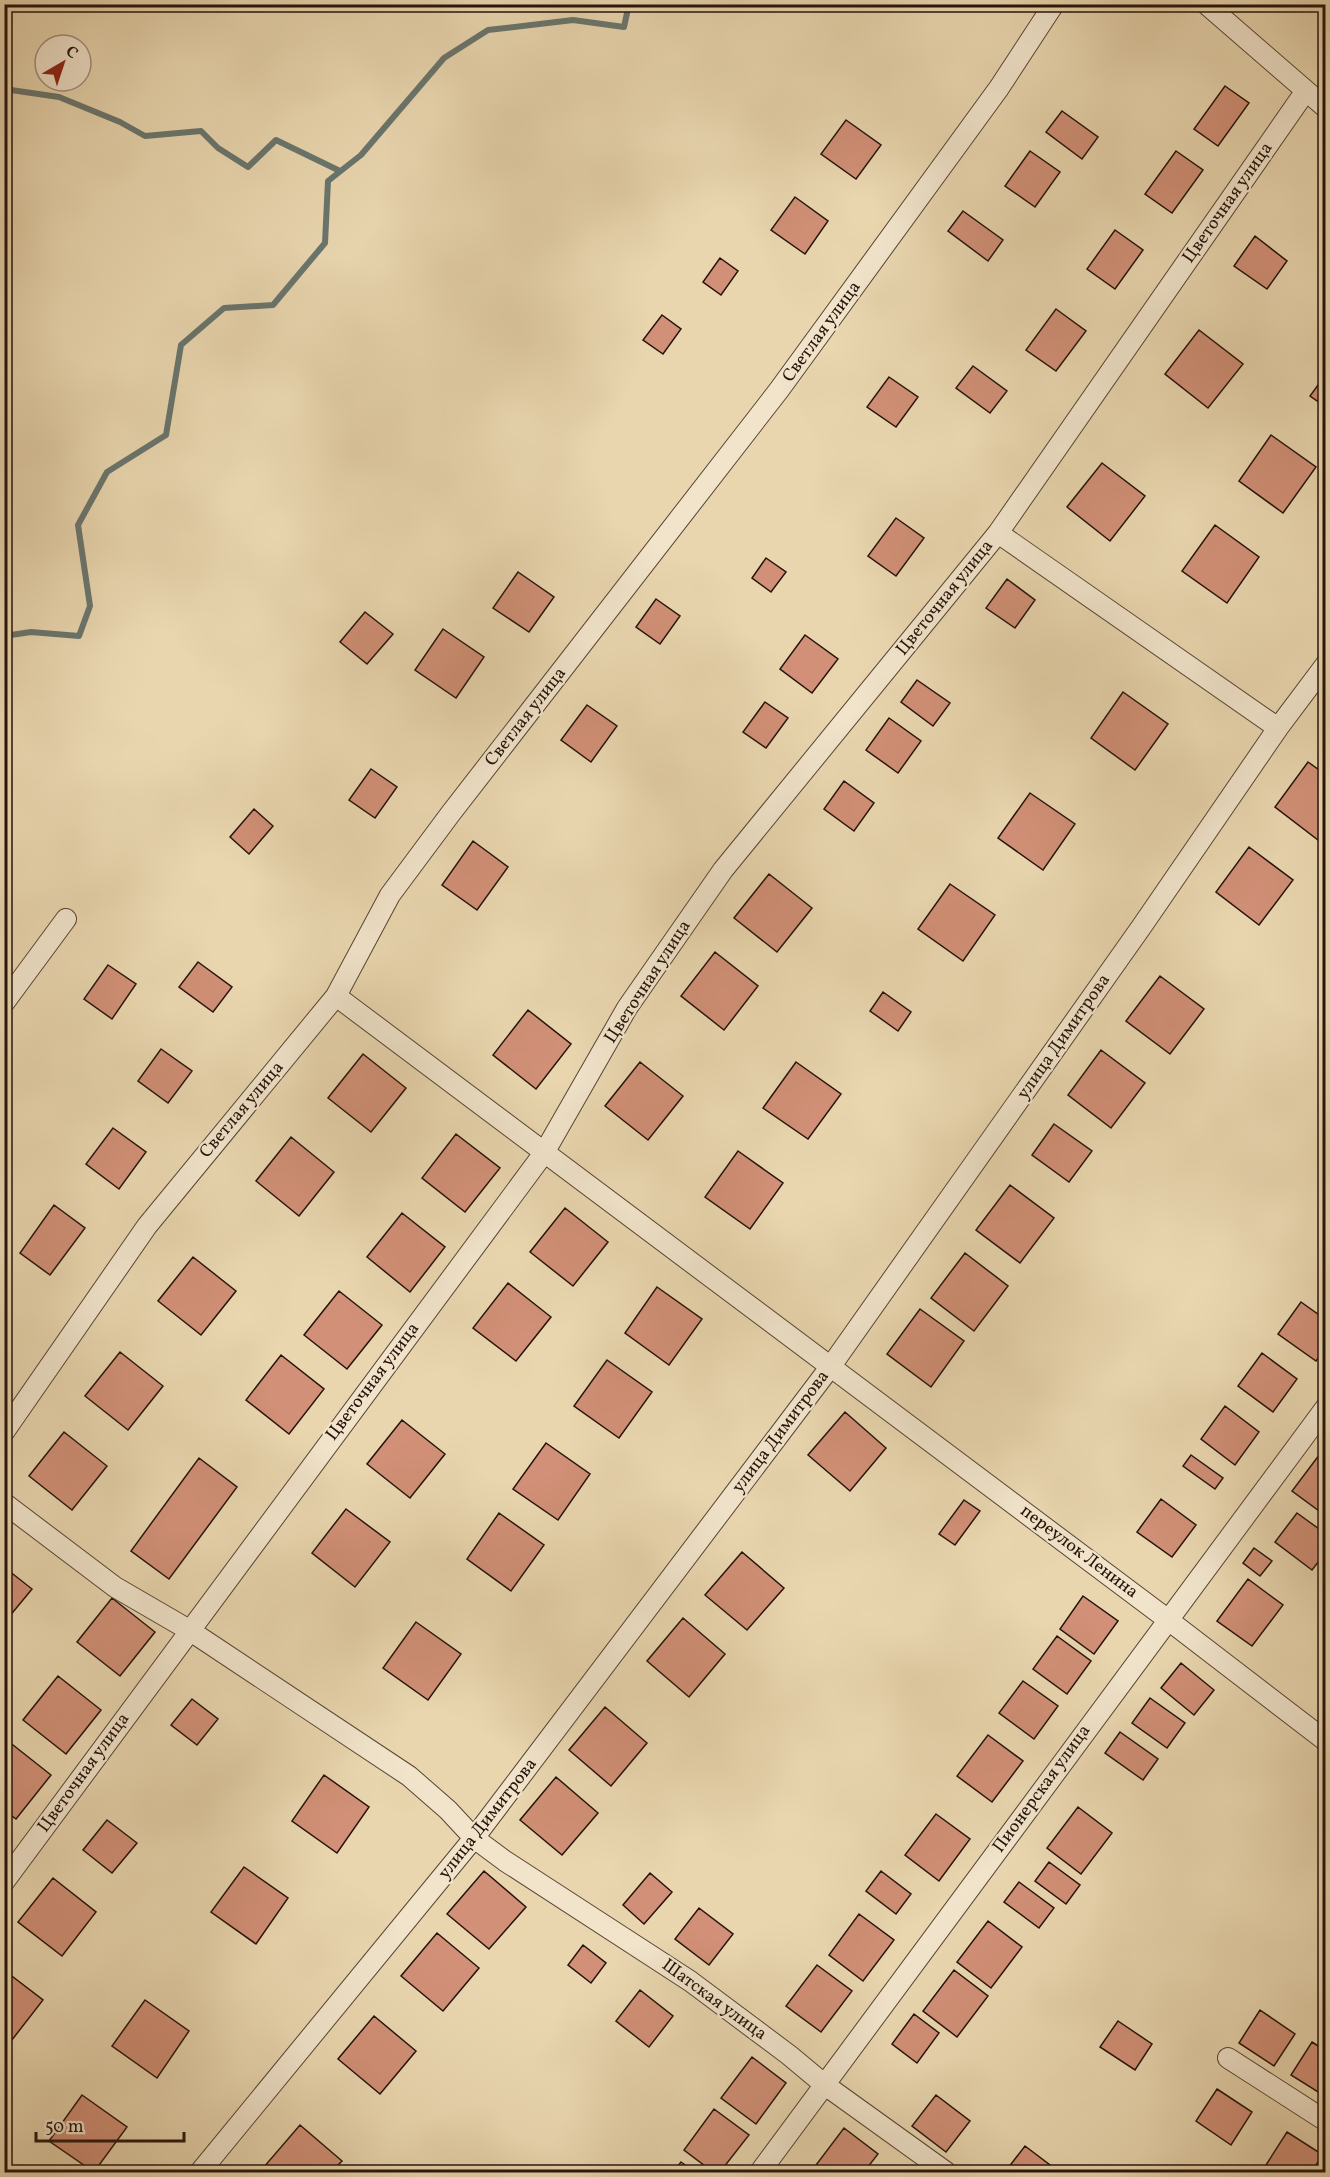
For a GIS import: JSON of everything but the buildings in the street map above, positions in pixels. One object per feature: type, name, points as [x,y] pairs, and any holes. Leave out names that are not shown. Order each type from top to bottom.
[{"type":"street","name":"Светлая улица","points":[[4,1432],[147,1226],[336,996],[397,886],[458,803],[779,390],[999,88],[1054,4]]},
{"type":"street","points":[[1206,4],[1326,108]]},
{"type":"street","name":"Цветочная улица","points":[[4,1882],[544,1153],[627,1008],[723,870],[998,533],[1305,92]]},
{"type":"street","points":[[998,533],[1278,728]]},
{"type":"street","name":"улица Димитрова","points":[[200,2172],[474,1838],[831,1366],[1142,926],[1278,728],[1326,664]]},
{"type":"street","points":[[4,1003],[66,919]]},
{"type":"street","name":"переулок Ленина","points":[[336,996],[831,1366],[1326,1741]]},
{"type":"street","name":"Пионерская улица","points":[[760,2172],[1326,1407]]},
{"type":"street","name":"Шатская улица","points":[[4,1503],[116,1587],[189,1630],[409,1776],[448,1810],[474,1838],[505,1861],[690,1981],[825,2085],[946,2172]]},
{"type":"street","points":[[1228,2058],[1326,2121]]},
{"type":"waterway","points":[[4,636],[31,632],[79,636],[90,606],[78,525],[107,472],[166,435],[181,345],[224,308],[273,305],[325,243],[328,181],[361,155],[444,58],[488,30],[573,20],[624,27],[629,4]]},
{"type":"waterway","points":[[4,89],[59,97],[120,122],[145,136],[201,131],[218,148],[248,167],[276,140],[340,171]]}]
